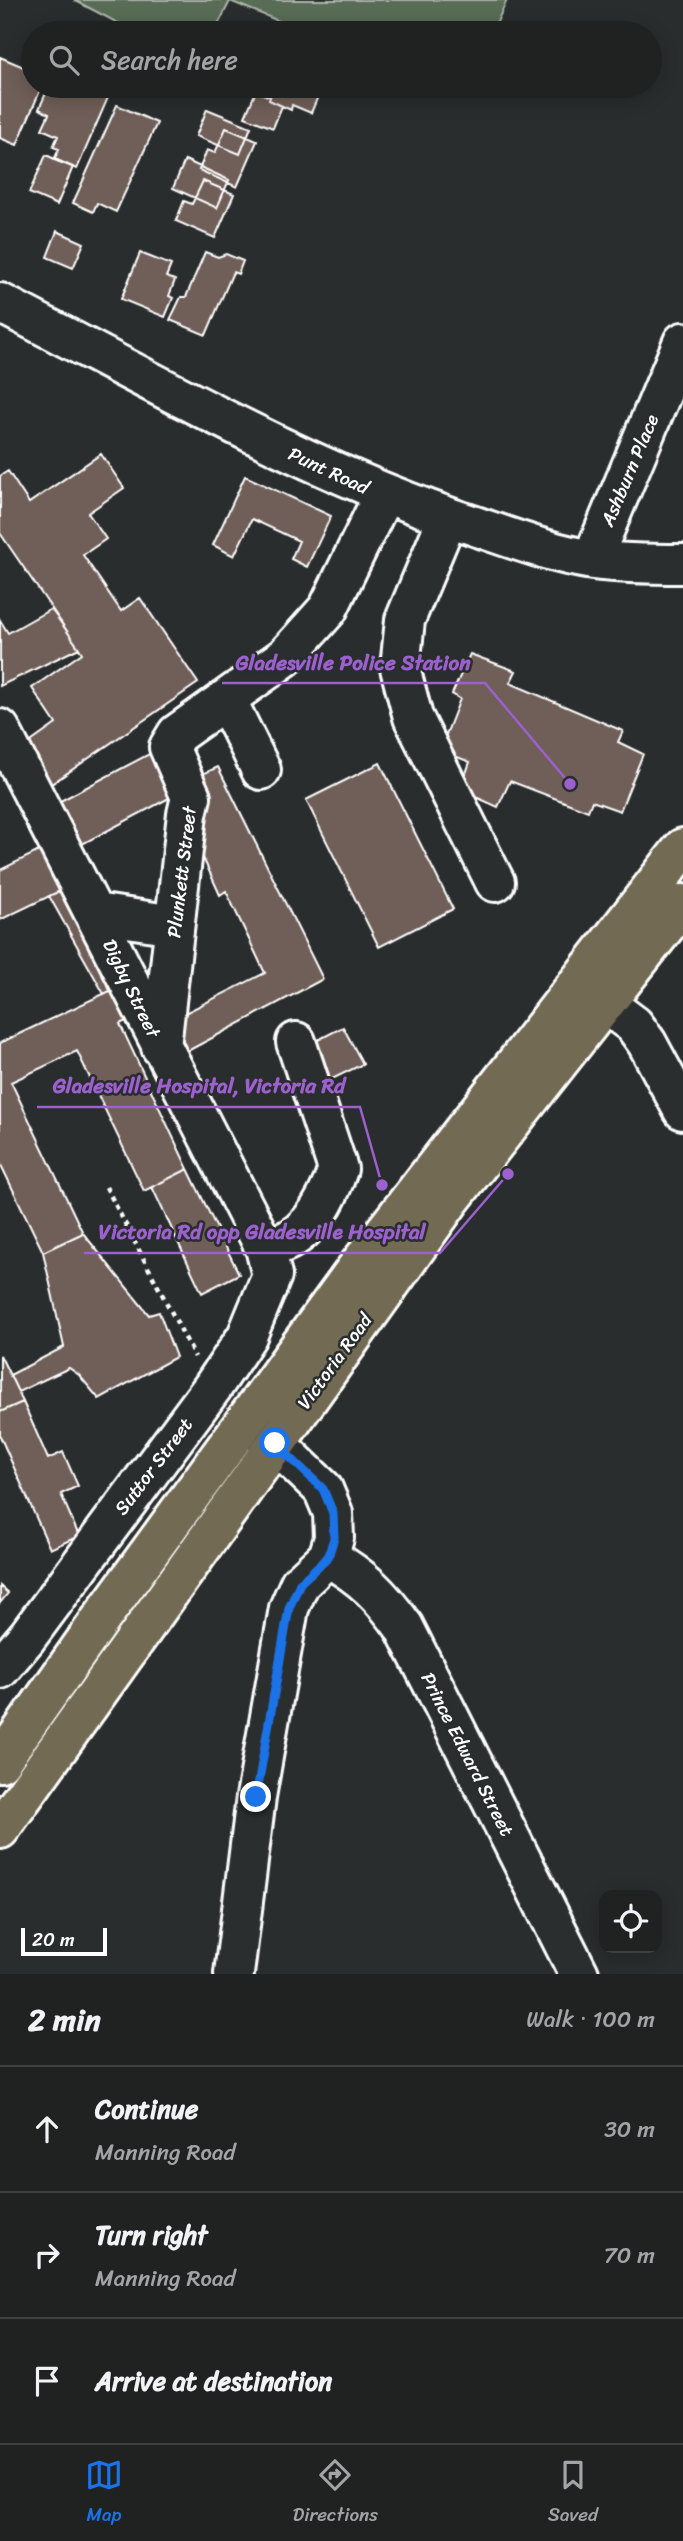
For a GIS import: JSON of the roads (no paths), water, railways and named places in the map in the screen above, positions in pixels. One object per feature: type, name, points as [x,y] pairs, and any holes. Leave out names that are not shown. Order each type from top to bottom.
[{"type":"highway","name":"Victoria Road","points":[[0,1762],[359,1265],[683,848]]},
{"type":"highway","name":"Victoria Road","points":[[0,1829],[451,1199],[683,904]]},
{"type":"street","name":"Punt Road","points":[[0,303],[263,439],[384,494],[523,542],[592,560],[683,564]]},
{"type":"street","name":"Ashburn Place","points":[[592,560],[683,342]]},
{"type":"street","name":"Plunkett Street","points":[[161,1047],[191,797],[169,747],[177,734],[285,657],[328,609],[384,494]]},
{"type":"street","points":[[448,517],[405,620],[400,668],[413,717],[495,882]]},
{"type":"street","points":[[226,699],[261,770]]},
{"type":"street","name":"Digby Street","points":[[0,729],[265,1248]]},
{"type":"street","points":[[95,913],[174,925]]},
{"type":"street","points":[[606,1004],[634,1025],[683,1110]]},
{"type":"street","points":[[265,1248],[279,1245],[302,1233],[320,1209],[338,1169],[296,1042]]},
{"type":"street","name":"Suttor Street","points":[[0,1669],[27,1637],[212,1388],[247,1336],[272,1275],[265,1248]]},
{"type":"street","points":[[234,1974],[256,1797],[289,1608],[300,1583],[328,1557],[334,1538],[333,1513],[323,1489],[275,1443],[244,1422]]},
{"type":"street","name":"Prince Edward Street","points":[[328,1557],[360,1576],[382,1597],[404,1627],[579,1974]]},
{"type":"place","name":"Gladesville Police Station","points":[[570,784]]},
{"type":"place","name":"Victoria Rd opp Gladesville Hospital","points":[[508,1174]]},
{"type":"place","name":"Gladesville Hospital, Victoria Rd","points":[[382,1185]]}]
